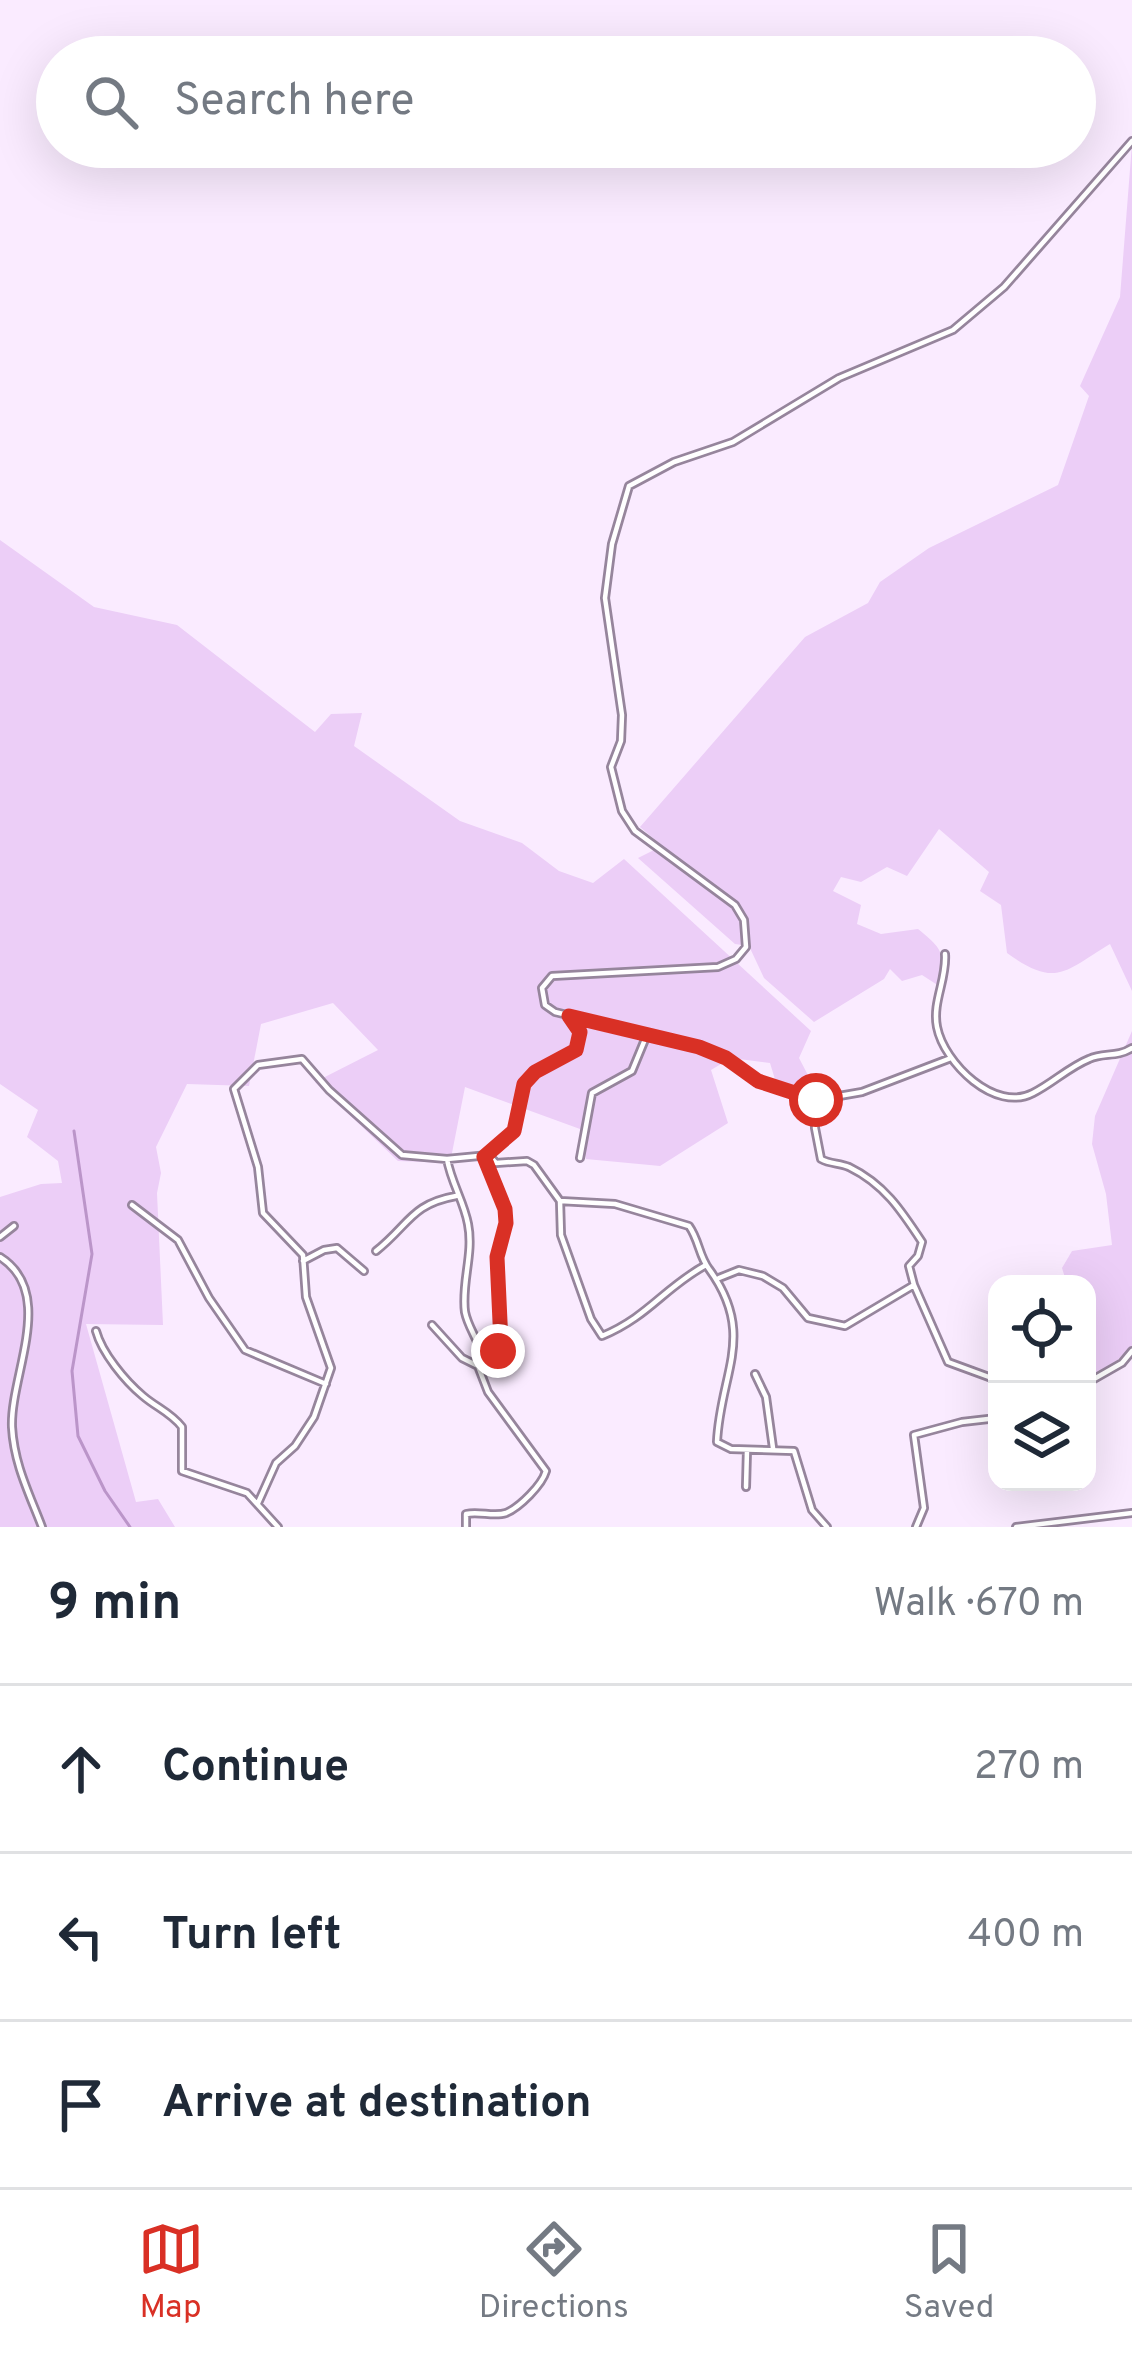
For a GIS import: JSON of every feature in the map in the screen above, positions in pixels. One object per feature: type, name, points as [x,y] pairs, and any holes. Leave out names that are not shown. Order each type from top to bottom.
[{"type":"street","points":[[951,1058],[862,1092],[816,1100],[758,1081],[726,1058],[549,1010],[542,1000],[542,988],[552,976],[718,967],[736,959],[746,947],[744,920],[735,904],[635,830],[622,811],[611,766],[621,741],[622,715],[605,598],[612,544],[629,486],[674,462],[733,442],[839,378],[953,330],[1004,287],[1132,141]]},
{"type":"street","points":[[945,954],[936,1019],[951,1058],[991,1091],[1018,1098],[1031,1095],[1086,1060],[1109,1058],[1132,1048]]},
{"type":"street","points":[[258,1503],[276,1463],[304,1434],[331,1368],[306,1297],[299,1248],[263,1213],[258,1167],[235,1089],[258,1065],[302,1059],[392,1148],[419,1158],[486,1156],[514,1131],[524,1084],[535,1072],[576,1050],[580,1032],[569,1016]]},
{"type":"street","points":[[580,1158],[592,1093],[632,1071],[647,1034]]},
{"type":"street","points":[[816,1100],[821,1159],[850,1168],[893,1197],[922,1242],[909,1266],[948,1362],[988,1377]]},
{"type":"street","points":[[486,1156],[494,1162],[535,1165],[560,1201],[561,1235],[591,1319],[602,1336],[644,1314],[687,1275],[706,1265]]},
{"type":"street","points":[[480,1366],[501,1343],[497,1257],[506,1223],[486,1156]]},
{"type":"street","points":[[447,1159],[468,1220],[466,1317],[480,1346],[482,1382],[544,1465],[546,1477],[510,1511],[466,1514],[466,1527]]},
{"type":"street","points":[[376,1251],[418,1208],[456,1196]]},
{"type":"street","points":[[560,1201],[615,1204],[682,1223],[695,1235],[706,1265],[719,1278],[736,1341],[717,1442],[731,1449],[794,1451]]},
{"type":"street","points":[[132,1205],[178,1240],[209,1298],[245,1350],[326,1384]]},
{"type":"street","points":[[0,1237],[14,1226]]},
{"type":"street","points":[[303,1261],[337,1248],[364,1271]]},
{"type":"street","points":[[0,1257],[22,1280],[28,1312],[12,1419],[16,1468],[42,1527]]},
{"type":"street","points":[[719,1278],[740,1270],[763,1276],[783,1288],[808,1318],[844,1326],[914,1285]]},
{"type":"street","points":[[432,1325],[462,1358],[480,1366]]},
{"type":"street","points":[[95,1330],[100,1345],[138,1393],[165,1408],[182,1427],[182,1472],[236,1487],[278,1527]]},
{"type":"street","points":[[1096,1378],[1122,1363],[1132,1351]]},
{"type":"street","points":[[755,1374],[766,1397],[773,1448]]},
{"type":"street","points":[[916,1527],[924,1508],[914,1435],[988,1419]]},
{"type":"street","points":[[794,1451],[799,1444]]},
{"type":"street","points":[[746,1487],[747,1450]]},
{"type":"street","points":[[794,1451],[812,1510],[827,1527]]},
{"type":"street","points":[[1016,1527],[1132,1513]]},
{"type":"shaded area","points":[[1132,144],[1132,991],[1110,944],[1070,968],[1049,973],[1007,953],[1001,905],[980,891],[989,872],[939,829],[907,876],[887,867],[861,882],[841,877],[833,891],[861,905],[857,924],[881,934],[918,929],[926,936],[940,953],[939,986],[922,975],[902,981],[890,969],[884,979],[814,1022],[764,978],[749,946],[735,944],[638,858],[662,846],[640,827],[805,637],[868,603],[880,582],[929,548],[1058,485],[1089,396],[1080,386],[1120,297]]},
{"type":"shaded area","points":[[0,540],[94,607],[177,625],[315,732],[331,714],[362,713],[354,746],[460,821],[522,843],[559,871],[593,883],[624,859],[811,1031],[799,1058],[810,1079],[791,1096],[777,1086],[770,1063],[731,1058],[711,1070],[728,1123],[660,1166],[586,1159],[580,1129],[465,1087],[450,1163],[398,1161],[315,1082],[378,1050],[333,1003],[261,1024],[249,1086],[187,1084],[156,1147],[161,1173],[157,1193],[163,1325],[86,1324],[136,1502],[158,1499],[175,1527],[0,1527],[0,1197],[41,1184],[62,1183],[58,1161],[27,1137],[38,1110],[0,1084]]},
{"type":"shaded area","points":[[1132,1031],[1132,1347],[1096,1375],[1096,1275],[1064,1275],[1062,1268],[1072,1251],[1112,1245],[1106,1194],[1092,1144],[1095,1116]]},
{"type":"waterway","points":[[74,1131],[92,1254],[72,1371],[78,1436],[105,1491],[130,1527]]},
{"type":"route","points":[[498,1351],[496,1275],[505,1209],[484,1157],[514,1131],[524,1084],[535,1072],[576,1050],[580,1032],[569,1016],[699,1047],[726,1058],[758,1081],[816,1100]]}]
